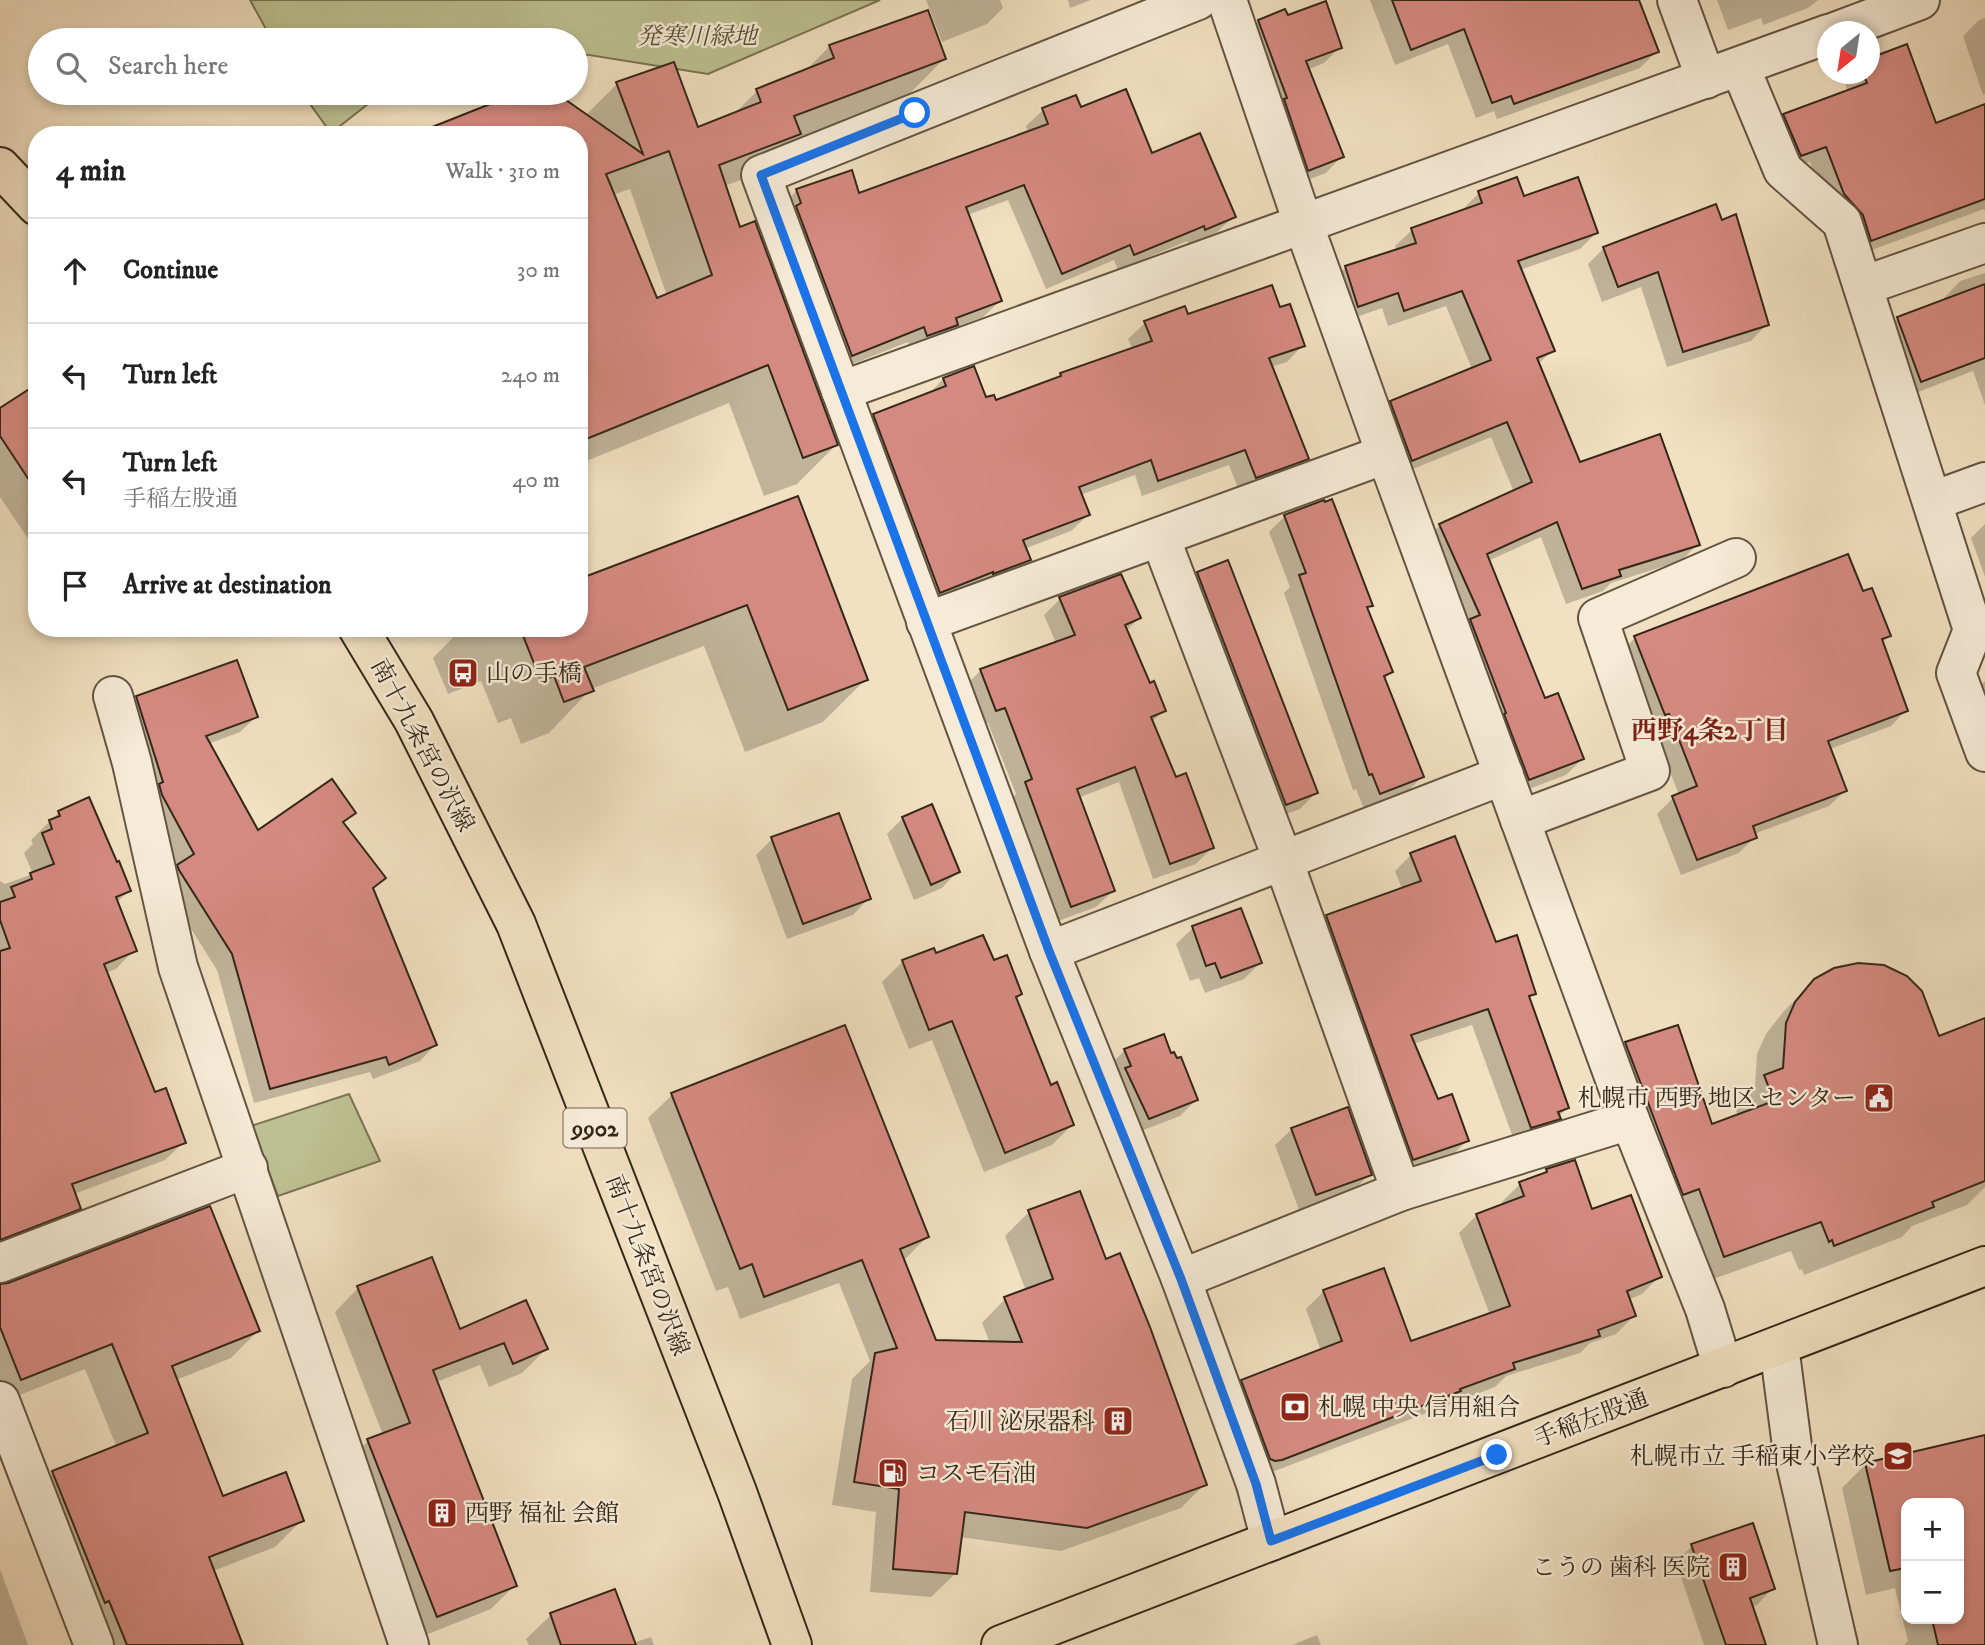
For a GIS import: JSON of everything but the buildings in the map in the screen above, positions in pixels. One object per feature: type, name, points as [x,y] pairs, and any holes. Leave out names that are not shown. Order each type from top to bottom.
[{"type":"main road","points":[[0,167],[28,197]]},
{"type":"main road","name":"南十九条宮の沢線","points":[[363,637],[414,721],[516,924],[737,1492],[792,1645]]},
{"type":"main road","name":"手稲左股通","points":[[1001,1645],[1985,1266]]},
{"type":"street","points":[[1198,0],[761,175],[1049,951],[1181,1279],[1256,1484],[1271,1541]]},
{"type":"street","points":[[1227,0],[1386,454],[1630,1121],[1705,1309],[1723,1368]]},
{"type":"street","points":[[1677,0],[1783,170],[1842,222],[1973,630],[1956,673],[1985,752]]},
{"type":"street","points":[[1864,21],[1920,0]]},
{"type":"street","points":[[841,391],[1817,38]]},
{"type":"street","points":[[1863,286],[1985,243]]},
{"type":"street","points":[[926,622],[1386,454]]},
{"type":"street","points":[[1933,501],[1985,482]]},
{"type":"street","points":[[1160,537],[1283,860],[1401,1191]]},
{"type":"street","points":[[1520,820],[1650,771],[1598,618],[1737,558]]},
{"type":"street","points":[[113,696],[132,763],[178,967],[410,1645]]},
{"type":"street","points":[[1049,951],[1504,775]]},
{"type":"street","points":[[1181,1279],[1401,1191],[1630,1121]]},
{"type":"street","points":[[0,1263],[248,1168]]},
{"type":"street","points":[[1779,1346],[1792,1446],[1838,1645]]},
{"type":"street","points":[[0,1401],[94,1645]]},
{"type":"green space","name":"発寒川緑地","points":[[250,0],[880,0],[708,74],[588,55],[588,28],[265,28]]},
{"type":"green space","points":[[311,105],[367,105],[340,126],[326,126]]},
{"type":"green space","points":[[349,1094],[380,1161],[278,1196],[251,1126]]},
{"type":"place","name":"山の手橋","points":[[463,673]]},
{"type":"place","name":"札幌市 西野 地区 センター","points":[[1879,1098]]},
{"type":"place","name":"札幌 中央 信用組合","points":[[1295,1407]]},
{"type":"place","name":"石川 泌尿器科","points":[[1118,1421]]},
{"type":"place","name":"札幌市立 手稲東小学校","points":[[1898,1456]]},
{"type":"place","name":"コスモ石油","points":[[893,1473]]},
{"type":"place","name":"西野 福祉 会館","points":[[442,1513]]},
{"type":"place","name":"こうの 歯科 医院","points":[[1733,1567]]},
{"type":"district","name":"西野4条2丁目","points":[[1710,730]]},
{"type":"route","points":[[915,113],[761,175],[1049,951],[1181,1279],[1256,1484],[1271,1541],[1497,1455]]}]
